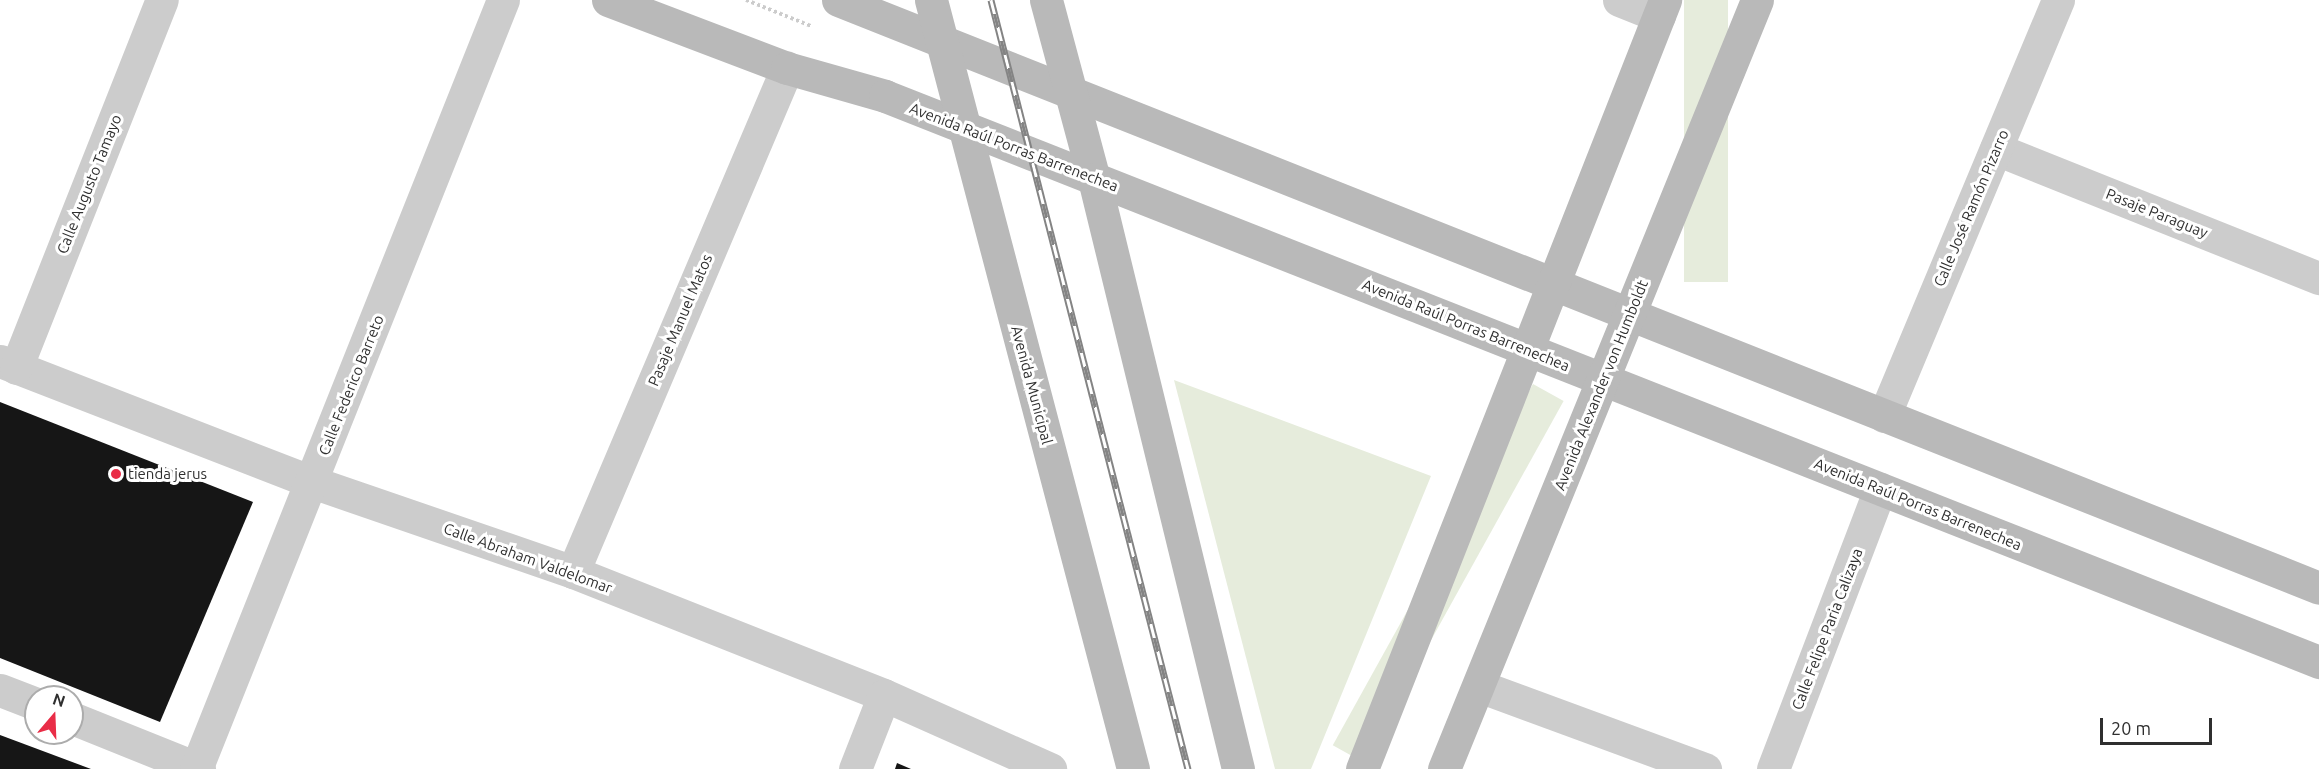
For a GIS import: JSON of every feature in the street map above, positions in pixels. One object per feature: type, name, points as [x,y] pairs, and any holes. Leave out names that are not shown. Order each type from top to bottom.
[{"type":"street","name":"Calle Augusto Tamayo","points":[[8,364],[162,0]]},
{"type":"street","name":"Calle Federico Barreto","points":[[197,769],[503,0]]},
{"type":"street","name":"Avenida Raúl Porras Barrenechea","points":[[608,0],[787,68],[885,96],[965,130],[2319,663]]},
{"type":"street","points":[[838,0],[2319,588]]},
{"type":"street","name":"Avenida Municipal","points":[[931,0],[1133,769]]},
{"type":"street","points":[[1046,0],[1094,179],[1238,769]]},
{"type":"street","points":[[1362,769],[1662,8],[1618,0]]},
{"type":"street","name":"Avenida Alexander von Humboldt","points":[[1444,769],[1757,0]]},
{"type":"street","name":"Calle José Ramón Pizarro","points":[[1884,416],[2058,0]]},
{"type":"street","name":"Pasaje Manuel Matos","points":[[573,572],[787,68]]},
{"type":"street","name":"Pasaje Paraguay","points":[[1996,149],[2319,278]]},
{"type":"street","name":"Calle Abraham Valdelomar","points":[[8,364],[312,482],[573,572],[884,695],[1050,769]]},
{"type":"street","name":"Calle Felipe Paria Calizaya","points":[[1773,769],[1880,489]]},
{"type":"street","points":[[1479,686],[1705,769]]},
{"type":"street","points":[[0,690],[24,699]]},
{"type":"street","points":[[855,769],[884,695]]},
{"type":"street","points":[[84,723],[197,769]]},
{"type":"green space","points":[[1684,0],[1728,0],[1728,282],[1684,282]]},
{"type":"green space","points":[[1174,380],[1431,476],[1311,769],[1275,769]]},
{"type":"green space","points":[[1533,384],[1564,401],[1363,762],[1333,745]]},
{"type":"building","points":[[0,402],[253,502],[160,722],[84,692],[84,685],[68,685],[0,658]]},
{"type":"building","points":[[0,735],[91,769],[0,769]]},
{"type":"building","points":[[897,763],[911,769],[895,769]]},
{"type":"railway","points":[[991,0],[1188,769]]},
{"type":"place","name":"tienda jerus","points":[[116,474]]}]
